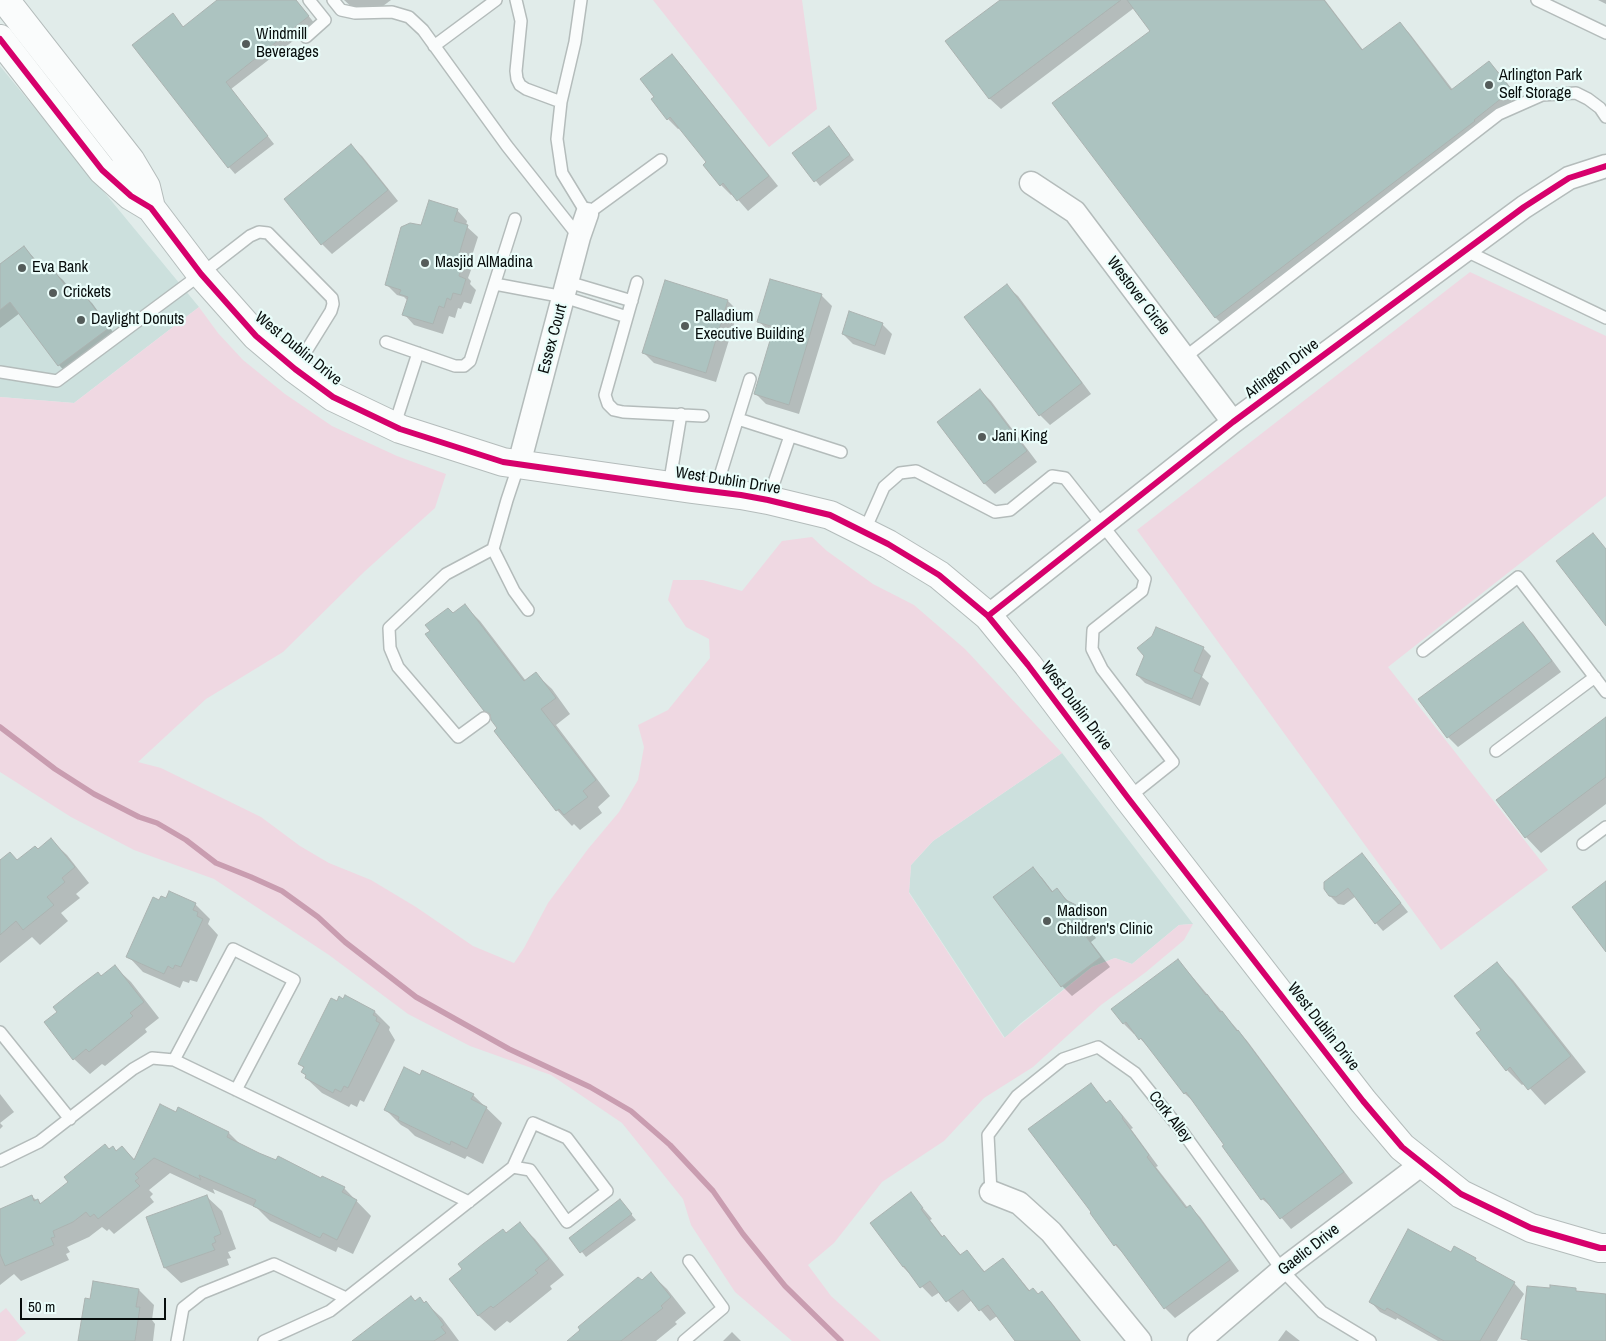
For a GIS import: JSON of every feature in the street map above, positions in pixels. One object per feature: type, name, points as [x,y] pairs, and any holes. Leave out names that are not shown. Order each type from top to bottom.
[{"type":"street","name":"West Dublin Drive","points":[[5,0],[130,160],[146,188],[151,208]]},
{"type":"street","name":"West Dublin Drive","points":[[0,39],[102,170],[131,196],[151,208],[201,274],[256,336],[295,369],[333,397],[394,426],[503,462],[768,500],[830,515],[888,544],[939,575],[988,616],[1028,665],[1128,798],[1363,1101],[1402,1147],[1461,1194],[1531,1228],[1600,1248],[1606,1248]]},
{"type":"street","name":"Arlington Drive","points":[[988,616],[1233,422],[1464,250],[1524,207],[1570,178],[1606,166]]},
{"type":"street","name":"Westover Circle","points":[[1031,184],[1075,212],[1233,422]]},
{"type":"street","name":"Essex Court","points":[[519,464],[579,237],[588,214]]},
{"type":"street","name":"Gaelic Drive","points":[[1200,1341],[1282,1270],[1422,1164]]},
{"type":"street","points":[[991,1192],[1019,1203],[1051,1232],[1140,1341]]},
{"type":"lane","points":[[306,37],[325,20],[309,0]]},
{"type":"lane","points":[[333,0],[341,10],[355,13],[392,12],[409,17],[423,30],[507,146],[579,237]]},
{"type":"lane","points":[[434,46],[496,0]]},
{"type":"lane","points":[[516,0],[521,21],[516,71],[517,80],[526,89],[561,102]]},
{"type":"lane","points":[[581,0],[575,42],[561,102],[557,139],[562,173],[588,214],[660,160]]},
{"type":"lane","points":[[1537,0],[1606,33]]},
{"type":"lane","points":[[1184,358],[1499,114],[1542,95],[1576,93],[1600,108],[1606,117]]},
{"type":"lane","points":[[386,342],[456,366],[464,366],[470,361],[515,219]]},
{"type":"lane","points":[[0,372],[57,381],[250,236],[259,232],[268,233],[332,298],[331,311],[295,369]]},
{"type":"lane","points":[[1464,250],[1606,318]]},
{"type":"lane","points":[[637,282],[606,395],[608,404],[614,410],[623,412],[703,416]]},
{"type":"lane","points":[[495,284],[566,290],[632,301]]},
{"type":"lane","points":[[566,290],[627,317]]},
{"type":"lane","points":[[394,426],[418,352]]},
{"type":"lane","points":[[715,492],[750,379]]},
{"type":"lane","points":[[669,486],[681,414]]},
{"type":"lane","points":[[738,419],[841,452]]},
{"type":"lane","points":[[768,500],[790,436]]},
{"type":"lane","points":[[519,464],[493,549],[514,591],[528,610]]},
{"type":"lane","points":[[864,532],[884,487],[900,472],[916,471],[995,512],[1010,510],[1052,476],[1065,478],[1145,579],[1142,591],[1093,630],[1092,649],[1102,669],[1173,762],[1128,798]]},
{"type":"lane","points":[[484,718],[458,738],[398,667],[390,648],[389,628],[446,574],[493,549]]},
{"type":"lane","points":[[1423,651],[1518,577],[1606,692]]},
{"type":"lane","points":[[1496,751],[1595,677]]},
{"type":"lane","points":[[1582,844],[1606,827]]},
{"type":"lane","points":[[174,1060],[234,949],[294,980],[236,1090]]},
{"type":"lane","points":[[0,1032],[70,1119]]},
{"type":"lane","name":"Cork Alley","points":[[991,1192],[988,1135],[1017,1096],[1063,1059],[1098,1047],[1135,1073],[1184,1134],[1282,1270],[1322,1312],[1370,1341]]},
{"type":"lane","points":[[0,1161],[39,1142],[133,1070],[152,1058],[174,1060],[469,1202]]},
{"type":"lane","points":[[264,1341],[330,1311],[513,1167],[533,1123],[567,1138],[607,1191],[567,1222],[530,1170],[513,1167]]},
{"type":"lane","points":[[684,1341],[723,1308],[689,1261]]},
{"type":"lane","points":[[177,1341],[183,1308],[189,1303],[202,1293],[274,1264],[346,1298]]},
{"type":"shaded area","points":[[653,0],[802,0],[817,109],[769,147]]},
{"type":"shaded area","points":[[0,66],[199,307],[74,403],[0,397]]},
{"type":"shaded area","points":[[1470,272],[1606,336],[1606,496],[1388,667],[1548,870],[1441,950],[1137,530]]},
{"type":"shaded area","points":[[199,307],[218,333],[243,360],[285,394],[332,426],[397,456],[446,474],[435,508],[364,572],[283,652],[206,699],[138,762],[161,768],[261,817],[300,846],[329,863],[371,880],[416,907],[473,946],[514,963],[548,903],[588,849],[619,812],[638,780],[644,747],[638,725],[668,710],[710,658],[709,639],[686,627],[668,600],[673,580],[703,580],[742,591],[782,541],[812,537],[827,551],[873,584],[914,605],[965,649],[1062,753],[933,841],[911,865],[909,893],[1004,1038],[1092,967],[1115,958],[1132,964],[1179,925],[1193,924],[1184,940],[1146,972],[1101,1005],[1033,1067],[984,1098],[944,1141],[882,1182],[834,1243],[808,1265],[831,1296],[881,1341],[792,1341],[735,1292],[691,1225],[683,1199],[622,1123],[551,1075],[470,1046],[408,1014],[329,955],[214,879],[134,850],[71,817],[0,772],[0,397],[74,403]]},
{"type":"shaded area","points":[[1062,753],[1193,924],[1179,925],[1132,964],[1115,958],[1092,967],[1021,1023],[1005,1038],[909,892],[911,865],[933,841]]},
{"type":"shaded area","points":[[6,1308],[26,1333],[16,1341],[0,1341],[0,1313]]},
{"type":"building","points":[[217,0],[296,0],[309,16],[226,82],[268,136],[228,168],[132,45],[173,13],[183,27]]},
{"type":"building","points":[[1000,0],[1121,0],[989,99],[945,41]]},
{"type":"building","points":[[1127,0],[1324,0],[1362,50],[1400,22],[1451,90],[1489,61],[1512,90],[1475,121],[1215,318],[1052,103],[1150,31]]},
{"type":"building","points":[[672,54],[769,176],[737,201],[723,183],[720,186],[703,165],[706,162],[670,117],[667,120],[651,99],[654,97],[640,79]]},
{"type":"building","points":[[829,126],[850,155],[814,182],[792,153]]},
{"type":"building","points":[[351,144],[388,190],[321,245],[284,199]]},
{"type":"building","name":"Masjid AlMadina","points":[[429,200],[458,209],[454,221],[468,225],[458,258],[461,259],[458,268],[461,269],[459,276],[466,279],[461,295],[453,293],[451,300],[447,298],[444,308],[439,306],[433,324],[402,315],[408,297],[399,294],[401,290],[385,285],[401,227],[410,223],[421,225]]},
{"type":"building","points":[[24,246],[45,274],[52,268],[74,297],[82,291],[109,328],[58,366],[10,302],[0,310],[0,264]]},
{"type":"building","points":[[770,279],[822,294],[789,405],[754,394],[774,327],[757,322]]},
{"type":"building","name":"Palladium Executive Building","points":[[665,280],[728,300],[706,373],[642,353]]},
{"type":"building","points":[[1007,284],[1082,383],[1039,416],[964,317]]},
{"type":"building","points":[[849,311],[883,323],[875,346],[842,334]]},
{"type":"building","name":"Jani King","points":[[980,389],[1027,451],[984,484],[937,422]]},
{"type":"building","points":[[1593,533],[1606,549],[1606,626],[1556,561]]},
{"type":"building","points":[[465,604],[524,681],[536,672],[556,698],[541,709],[596,780],[583,791],[588,797],[564,815],[559,809],[556,811],[494,731],[497,728],[491,720],[490,714],[484,711],[425,634],[430,631],[425,625],[448,608],[453,613]]},
{"type":"building","points":[[1523,622],[1552,661],[1447,738],[1418,699]]},
{"type":"building","points":[[1156,627],[1204,647],[1194,671],[1202,675],[1192,699],[1136,675],[1144,656],[1137,648],[1152,636]]},
{"type":"building","points":[[1606,717],[1606,777],[1525,838],[1496,800]]},
{"type":"building","points":[[51,838],[75,867],[62,878],[65,882],[47,897],[54,905],[23,930],[16,921],[0,935],[0,860],[10,852],[17,860],[35,846],[38,849]]},
{"type":"building","points":[[1362,853],[1401,903],[1375,924],[1348,888],[1336,897],[1329,896],[1324,889],[1324,882]]},
{"type":"building","name":"Madison Children's Clinic","points":[[1033,867],[1052,892],[1057,888],[1066,900],[1076,905],[1078,916],[1087,928],[1082,931],[1101,957],[1061,987],[993,897]]},
{"type":"building","points":[[1606,881],[1606,952],[1572,907]]},
{"type":"building","points":[[169,891],[196,903],[193,910],[198,912],[197,916],[203,919],[181,967],[175,965],[173,969],[168,966],[164,974],[126,957],[153,897],[159,900],[161,896],[166,898]]},
{"type":"building","points":[[1178,959],[1220,1012],[1222,1011],[1238,1030],[1344,1172],[1280,1219],[1264,1198],[1261,1200],[1186,1092],[1184,1094],[1141,1038],[1139,1040],[1126,1022],[1123,1024],[1111,1009]]},
{"type":"building","points":[[1497,962],[1571,1056],[1528,1090],[1510,1067],[1506,1071],[1476,1033],[1481,1030],[1454,996]]},
{"type":"building","points":[[115,965],[144,1002],[130,1013],[133,1016],[89,1052],[86,1049],[73,1060],[44,1022],[57,1012],[53,1007],[98,972],[101,976]]},
{"type":"building","points":[[345,995],[375,1011],[373,1015],[377,1017],[376,1021],[380,1023],[348,1088],[344,1086],[341,1092],[335,1089],[333,1093],[305,1078],[306,1075],[301,1072],[304,1067],[298,1064],[331,998],[337,1001],[339,996],[343,999]]},
{"type":"building","points":[[404,1067],[420,1075],[422,1070],[474,1094],[471,1099],[487,1107],[467,1149],[451,1141],[450,1145],[398,1120],[399,1117],[384,1110]]},
{"type":"building","points":[[1091,1083],[1106,1103],[1110,1100],[1149,1155],[1147,1157],[1186,1208],[1190,1205],[1230,1260],[1164,1309],[1116,1244],[1114,1246],[1091,1212],[1028,1129]]},
{"type":"building","points":[[160,1104],[176,1112],[178,1107],[229,1132],[227,1137],[259,1153],[276,1160],[278,1156],[321,1178],[322,1176],[345,1187],[342,1192],[357,1200],[337,1240],[323,1233],[320,1238],[253,1206],[256,1200],[199,1175],[201,1180],[154,1158],[135,1174],[139,1178],[135,1181],[140,1186],[98,1219],[94,1214],[90,1217],[86,1212],[73,1222],[53,1231],[55,1237],[51,1238],[54,1245],[5,1266],[0,1254],[0,1209],[32,1195],[34,1201],[38,1199],[40,1204],[68,1182],[64,1177],[105,1144],[109,1149],[113,1146],[116,1151],[122,1146],[134,1160]]},
{"type":"building","points":[[911,1192],[942,1237],[944,1235],[960,1255],[967,1250],[984,1272],[1003,1258],[1029,1291],[1033,1288],[1038,1294],[1042,1291],[1080,1341],[1015,1341],[988,1305],[979,1311],[963,1290],[946,1302],[930,1281],[920,1288],[870,1223]]},
{"type":"building","points":[[207,1195],[221,1234],[214,1237],[216,1242],[212,1244],[215,1250],[164,1268],[146,1217]]},
{"type":"building","points":[[620,1199],[632,1214],[580,1253],[569,1238]]},
{"type":"building","points":[[520,1222],[549,1259],[535,1270],[538,1273],[493,1308],[491,1306],[478,1316],[449,1279],[462,1269],[458,1264],[503,1229],[506,1233]]},
{"type":"building","points":[[1408,1229],[1451,1252],[1454,1246],[1515,1282],[1480,1341],[1444,1341],[1387,1308],[1385,1311],[1369,1302]]},
{"type":"building","points":[[651,1272],[671,1297],[661,1306],[663,1308],[621,1341],[567,1341],[580,1330],[578,1327],[638,1277],[642,1280]]},
{"type":"building","points":[[93,1281],[139,1289],[136,1307],[140,1307],[135,1341],[78,1341],[85,1298],[90,1299]]},
{"type":"building","points":[[1550,1285],[1576,1288],[1576,1291],[1606,1294],[1606,1341],[1528,1341],[1521,1339],[1527,1286],[1550,1288]]},
{"type":"building","points":[[411,1296],[415,1301],[420,1297],[424,1303],[426,1301],[444,1325],[441,1327],[446,1333],[434,1341],[352,1341]]},
{"type":"waterway","points":[[0,727],[55,769],[94,794],[139,817],[157,823],[186,840],[216,863],[282,891],[318,917],[345,942],[416,997],[509,1049],[590,1087],[631,1111],[670,1145],[713,1191],[743,1234],[785,1286],[841,1341]]},
{"type":"cycle path","points":[[0,39],[102,170],[131,196],[151,208],[201,274],[256,336],[295,369],[333,397],[400,429],[503,462],[741,495],[830,515],[888,544],[939,575],[988,616],[1028,665],[1128,798],[1363,1101],[1402,1147],[1461,1194],[1531,1228],[1600,1248],[1606,1248]]},
{"type":"cycle path","points":[[988,616],[1233,422],[1524,207],[1569,178],[1606,166]]},
{"type":"place","name":"Windmill Beverages","points":[[246,44]]},
{"type":"place","name":"Arlington Park Self Storage","points":[[1489,85]]},
{"type":"place","name":"Masjid AlMadina","points":[[425,263]]},
{"type":"place","name":"Eva Bank","points":[[22,268]]},
{"type":"place","name":"Crickets","points":[[53,293]]},
{"type":"place","name":"Daylight Donuts","points":[[81,320]]},
{"type":"place","name":"Palladium Executive Building","points":[[685,326]]},
{"type":"place","name":"Jani King","points":[[982,437]]},
{"type":"place","name":"Madison Children's Clinic","points":[[1047,921]]}]
